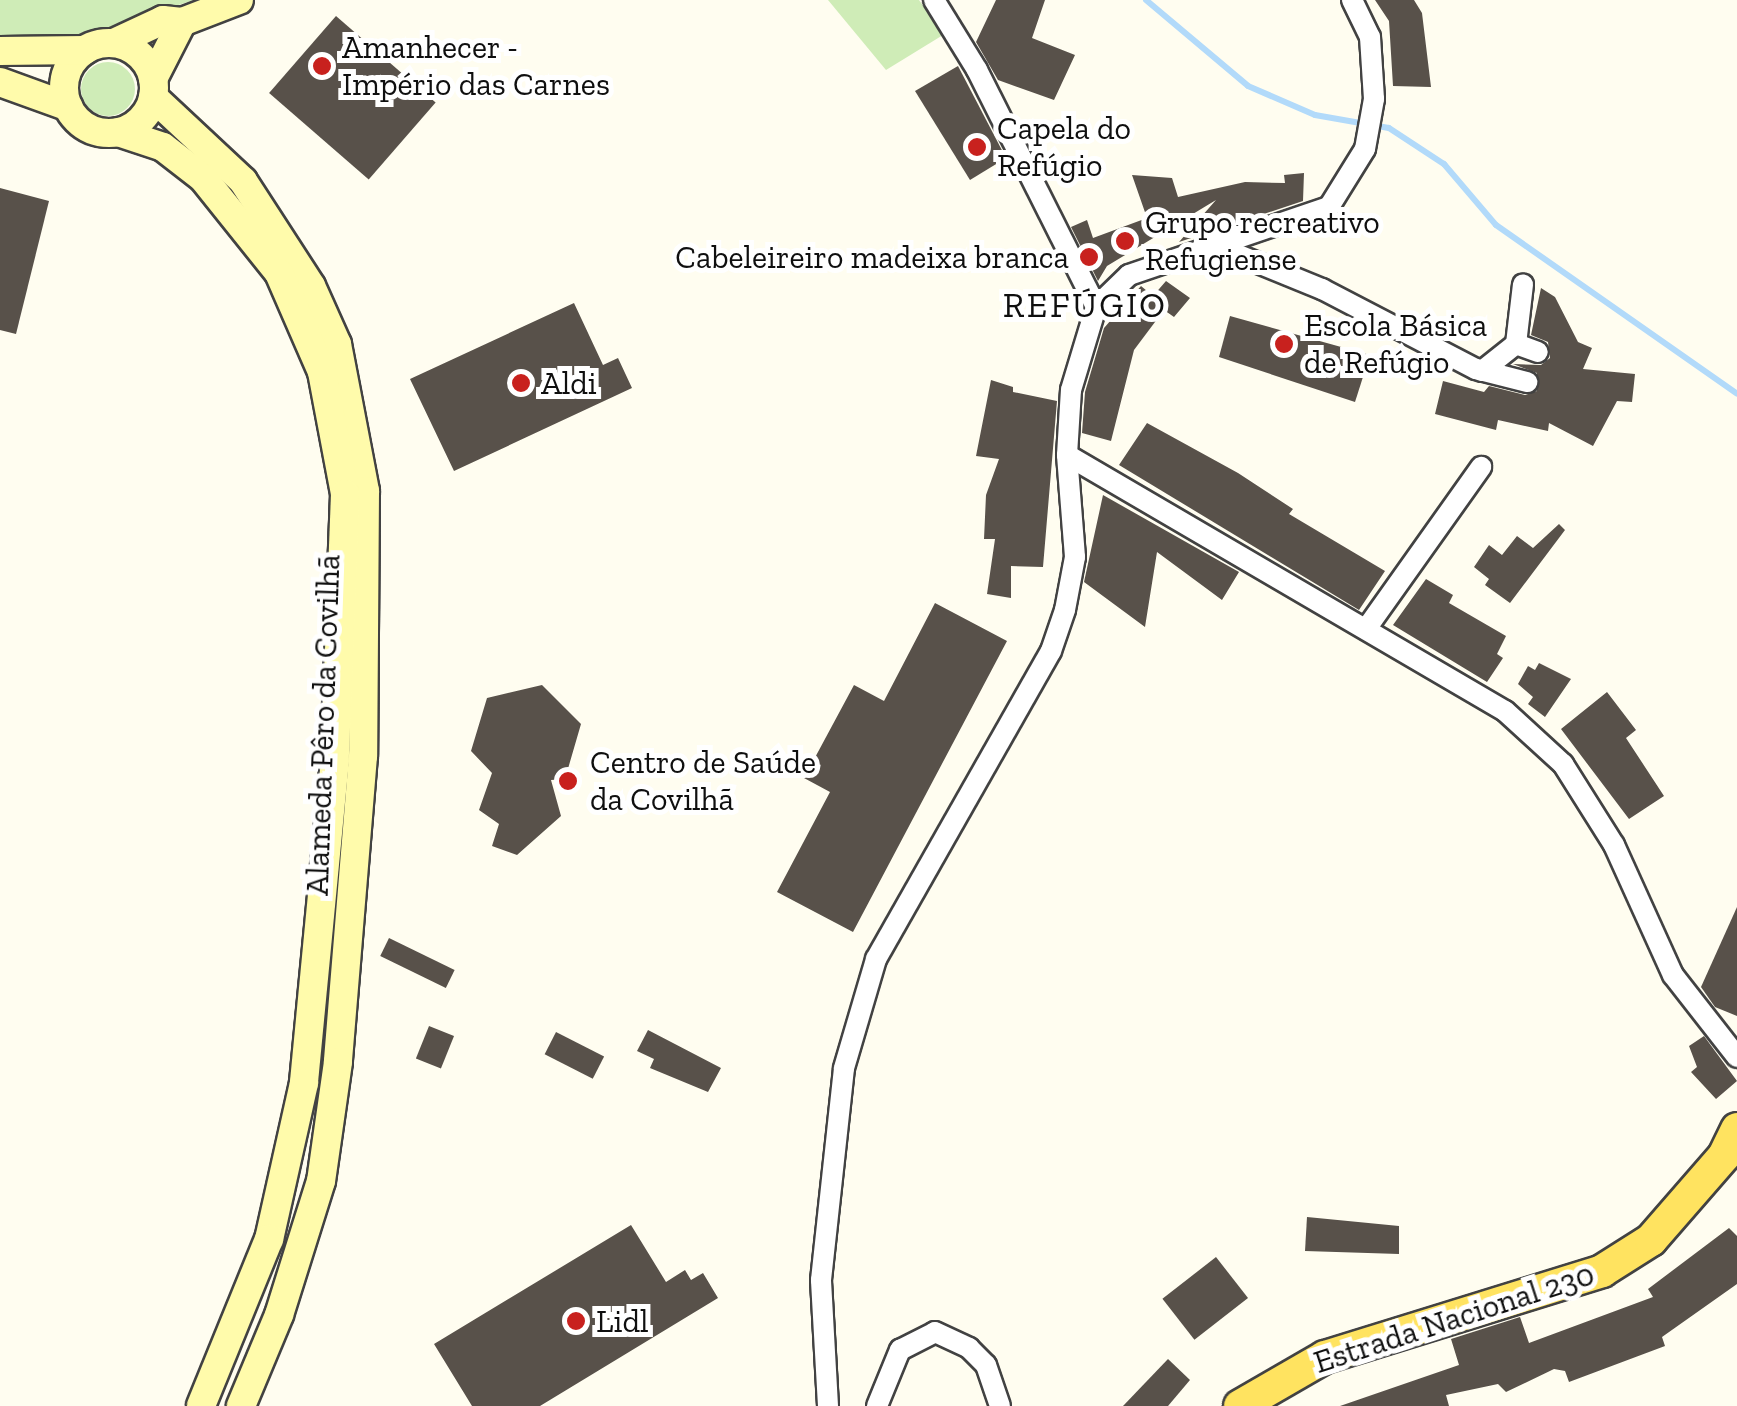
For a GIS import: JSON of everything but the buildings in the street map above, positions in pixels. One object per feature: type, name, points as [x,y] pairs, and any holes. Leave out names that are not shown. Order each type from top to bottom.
[{"type":"main road","points":[[0,51],[85,50],[114,44],[163,20],[182,22],[239,0]]},
{"type":"main road","points":[[118,132],[140,120],[182,22]]},
{"type":"main road","name":"Alameda Pêro da Covilhã","points":[[114,44],[139,55],[153,88],[243,181],[311,286],[337,344],[365,491],[363,756],[336,1079],[321,1181],[279,1315],[240,1406]]},
{"type":"main road","points":[[68,107],[66,72],[85,50]]},
{"type":"main road","name":"Alameda Pêro da Covilhã","points":[[0,82],[68,107],[92,130],[118,132],[163,148],[203,178],[279,273],[322,372],[345,494],[334,760],[304,1083],[269,1238],[202,1406]]},
{"type":"main road","name":"Estrada Nacional 230","points":[[1240,1406],[1325,1357],[1602,1271],[1651,1240],[1724,1156],[1737,1129]]},
{"type":"street","points":[[934,0],[977,70],[1096,307]]},
{"type":"street","points":[[828,1406],[822,1378],[821,1280],[844,1068],[876,959],[1051,651],[1075,557],[1067,455],[1071,390],[1096,307],[1129,275],[1329,207],[1366,139],[1372,110],[1370,38],[1352,0]]},
{"type":"street","points":[[1214,245],[1322,288],[1482,370],[1527,382]]},
{"type":"street","points":[[1482,370],[1516,344],[1523,284]]},
{"type":"street","points":[[1516,344],[1538,352]]},
{"type":"street","points":[[1067,455],[1505,711],[1563,764],[1614,844],[1673,975],[1737,1057]]},
{"type":"street","points":[[1366,629],[1482,467]]},
{"type":"street","points":[[878,1406],[900,1350],[935,1332],[969,1348],[986,1365],[1000,1406]]},
{"type":"green space","points":[[0,0],[194,0],[63,42],[0,39]]},
{"type":"green space","points":[[828,0],[919,0],[943,35],[886,70]]},
{"type":"green space","points":[[108,62],[127,70],[135,89],[127,108],[108,116],[89,108],[81,89],[89,70]]},
{"type":"waterway","points":[[1146,0],[1248,86],[1315,115],[1389,128],[1444,164],[1496,225],[1737,394]]},
{"type":"place","name":"Amanhecer - Império das Carnes","points":[[322,66]]},
{"type":"place","name":"Capela do Refúgio","points":[[977,147]]},
{"type":"place","name":"Grupo recreativo Refugiense","points":[[1125,241]]},
{"type":"place","name":"Cabeleireiro madeixa branca","points":[[1089,257]]},
{"type":"place","name":"Escola Básica de Refúgio","points":[[1284,344]]},
{"type":"place","name":"Aldi","points":[[521,383]]},
{"type":"place","name":"Centro de Saúde da Covilhã","points":[[568,781]]},
{"type":"place","name":"Lidl","points":[[576,1321]]},
{"type":"district","name":"REFÚGIO","points":[[1085,305]]}]
